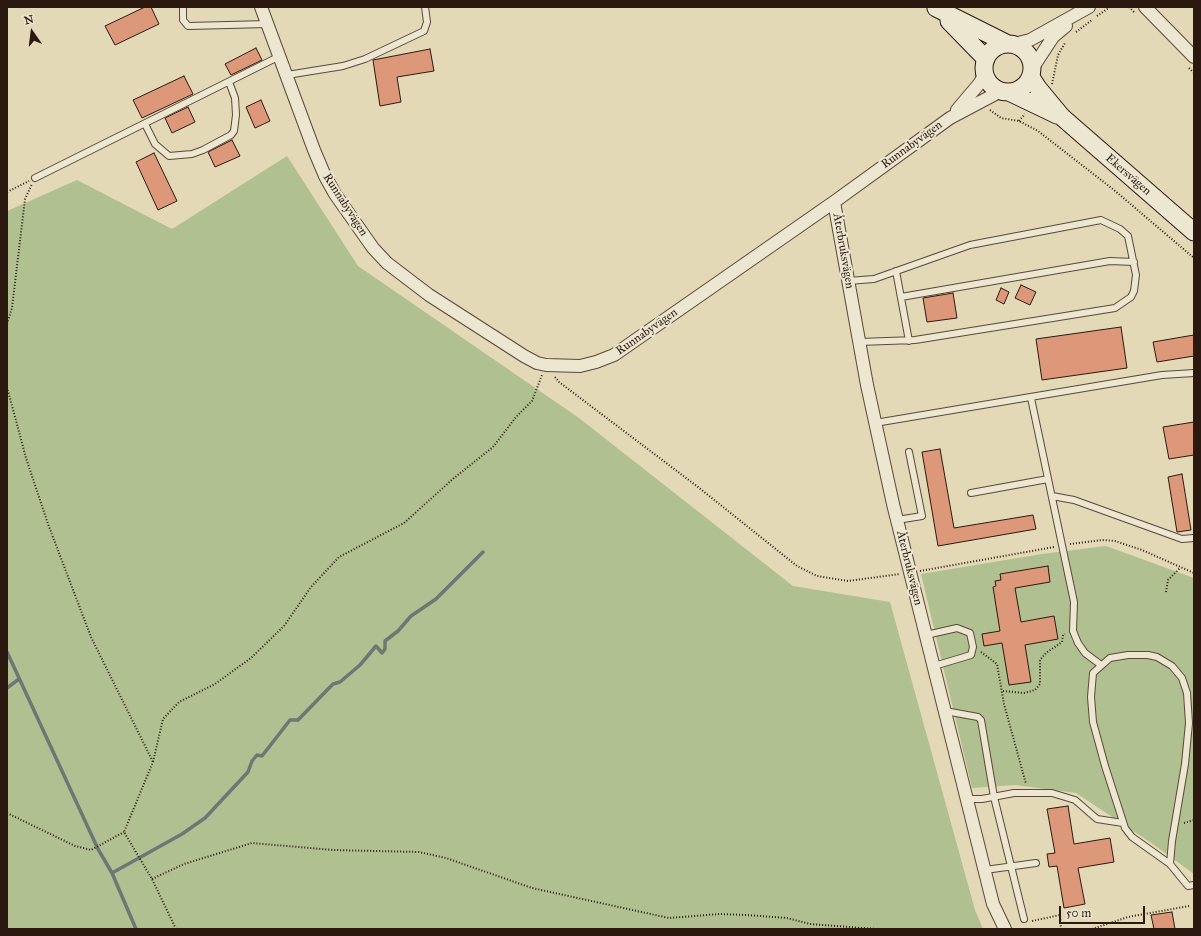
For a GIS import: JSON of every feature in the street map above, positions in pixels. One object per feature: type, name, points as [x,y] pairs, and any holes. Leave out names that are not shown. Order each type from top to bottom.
[{"type":"main road","points":[[935,8],[1026,51],[1031,60],[1032,73],[1039,99]]},
{"type":"main road","points":[[935,8],[985,66],[990,84],[1005,91],[1022,88],[1032,73]]},
{"type":"main road","points":[[985,66],[994,48],[1011,44]]},
{"type":"main road","name":"Ekersvägen","points":[[1005,91],[1039,99],[1062,117],[1194,232]]},
{"type":"street","name":"Runnabyvägen","points":[[261,7],[325,176],[335,194],[378,253],[407,280],[429,295],[524,356],[537,363],[546,365],[580,366],[614,355],[834,202],[950,118],[980,101],[1005,91]]},
{"type":"street","points":[[1145,7],[1194,57]]},
{"type":"street","points":[[1011,44],[1030,40],[1087,8]]},
{"type":"street","points":[[1032,73],[1053,37],[1087,8]]},
{"type":"street","name":"Runnabyvägen","points":[[950,118],[979,84],[985,66]]},
{"type":"street","name":"Återbruksvägen","points":[[834,202],[875,423],[897,520],[993,904],[1005,929]]},
{"type":"lane","points":[[183,7],[183,20],[188,26],[268,24]]},
{"type":"lane","points":[[287,75],[343,66],[366,59],[424,31],[427,22],[424,7]]},
{"type":"lane","points":[[35,178],[280,56]]},
{"type":"lane","points":[[145,124],[155,144],[168,156],[192,154],[210,146],[231,135],[236,125],[235,98],[229,82]]},
{"type":"lane","points":[[848,280],[874,279],[970,245],[1101,220],[1120,229],[1128,236],[1134,262],[1136,275],[1134,291],[1131,297],[1115,308],[909,341],[860,342]]},
{"type":"lane","points":[[901,297],[1110,261],[1134,262]]},
{"type":"lane","points":[[896,271],[909,341]]},
{"type":"lane","points":[[875,423],[1162,375],[1194,373]]},
{"type":"lane","points":[[1031,398],[1074,602],[1073,631],[1078,644],[1085,653],[1101,666]]},
{"type":"lane","points":[[897,520],[922,516],[909,452]]},
{"type":"lane","points":[[971,493],[1048,479]]},
{"type":"lane","points":[[1052,496],[1074,500],[1182,539],[1194,538]]},
{"type":"lane","points":[[926,635],[957,628],[970,633],[973,647],[971,655],[967,658],[934,666]]},
{"type":"lane","points":[[1170,864],[1172,840],[1185,764],[1189,723],[1187,693],[1182,678],[1172,666],[1157,657],[1148,655],[1128,655],[1110,658],[1093,673],[1091,697],[1093,722],[1124,823],[1132,838],[1170,864],[1188,886],[1194,885]]},
{"type":"lane","points":[[946,712],[978,717],[981,720],[994,797],[1024,918]]},
{"type":"lane","points":[[967,799],[1028,792],[1052,793],[1075,800],[1097,819],[1124,823]]},
{"type":"lane","points":[[985,870],[1036,863]]},
{"type":"path","points":[[1072,35],[1110,7]]},
{"type":"path","points":[[1019,121],[1053,81],[1058,55],[1069,39]]},
{"type":"path","points":[[980,101],[1001,118],[1019,121],[1038,130],[1114,190],[1194,258]]},
{"type":"path","points":[[7,192],[35,178]]},
{"type":"path","points":[[7,324],[12,308],[25,199],[35,178]]},
{"type":"path","points":[[546,365],[559,382],[698,487],[797,566],[817,576],[848,581],[910,572],[1093,540],[1115,541],[1142,550],[1194,573]]},
{"type":"path","points":[[7,812],[75,846],[91,850],[124,832],[153,762],[163,719],[179,702],[214,684],[251,658],[284,626],[312,587],[339,557],[404,523],[454,478],[493,447],[516,417],[532,401],[546,365]]},
{"type":"path","points":[[7,386],[26,458],[46,517],[91,637],[153,762]]},
{"type":"path","points":[[1166,592],[1168,580],[1180,568]]},
{"type":"path","points":[[1003,691],[1024,693],[1035,690],[1040,684],[1040,660],[1046,653],[1062,642],[1063,635],[1073,631]]},
{"type":"path","points":[[973,647],[997,664],[1003,691],[1004,704],[1028,792]]},
{"type":"path","points":[[124,832],[152,879],[176,929]]},
{"type":"path","points":[[152,879],[184,864],[252,844],[347,850],[419,852],[446,858],[532,888],[669,918],[720,914],[746,915],[787,918],[810,924],[877,929],[920,929]]},
{"type":"path","points":[[1092,929],[1128,917],[1189,906]]},
{"type":"path","points":[[1024,918],[1032,921],[1060,915],[1062,929]]},
{"type":"green space","points":[[287,156],[358,266],[579,418],[793,586],[890,602],[975,910],[983,929],[7,929],[7,211],[77,180],[172,229]]},
{"type":"green space","points":[[1106,546],[1194,578],[1194,874],[1150,842],[1076,793],[1015,785],[972,788],[921,574],[1042,554]]},
{"type":"building","points":[[145,7],[151,7],[159,24],[115,45],[105,26]]},
{"type":"building","points":[[256,48],[262,60],[231,75],[225,64]]},
{"type":"building","points":[[430,49],[434,71],[397,77],[401,102],[380,106],[373,60]]},
{"type":"building","points":[[184,76],[193,94],[142,118],[133,100]]},
{"type":"building","points":[[261,100],[270,121],[255,128],[246,107]]},
{"type":"building","points":[[188,107],[195,122],[172,133],[165,118]]},
{"type":"building","points":[[232,140],[240,156],[215,167],[208,152]]},
{"type":"building","points":[[154,153],[177,201],[158,210],[136,162]]},
{"type":"building","points":[[1021,285],[1036,292],[1030,305],[1015,298]]},
{"type":"building","points":[[1001,288],[1009,292],[1004,304],[996,300]]},
{"type":"building","points":[[953,293],[957,318],[927,322],[923,298]]},
{"type":"building","points":[[1121,327],[1127,368],[1042,380],[1036,339]]},
{"type":"building","points":[[1194,335],[1194,356],[1157,362],[1153,342]]},
{"type":"building","points":[[1194,422],[1194,455],[1169,459],[1163,427]]},
{"type":"building","points":[[940,449],[954,528],[1033,515],[1036,529],[938,546],[922,452]]},
{"type":"building","points":[[1182,474],[1191,530],[1177,532],[1168,477]]},
{"type":"building","points":[[1048,566],[1050,582],[1015,588],[1021,622],[1054,616],[1058,639],[1025,645],[1031,682],[1009,685],[1002,643],[984,646],[982,634],[1000,631],[993,587],[996,586],[995,581],[1001,580],[1000,574]]},
{"type":"building","points":[[1068,806],[1074,844],[1110,838],[1114,862],[1078,868],[1085,904],[1064,908],[1057,866],[1049,867],[1047,854],[1055,853],[1047,809]]},
{"type":"building","points":[[1172,912],[1175,929],[1154,929],[1151,915]]},
{"type":"waterway","points":[[112,873],[182,834],[205,818],[248,772],[252,761],[257,755],[262,756],[290,720],[298,720],[333,684],[340,682],[360,665],[376,646],[382,653],[385,649],[385,641],[398,631],[411,616],[436,599],[483,552]]},
{"type":"waterway","points":[[7,652],[98,849],[112,873],[136,929]]},
{"type":"waterway","points":[[7,688],[19,679]]}]
